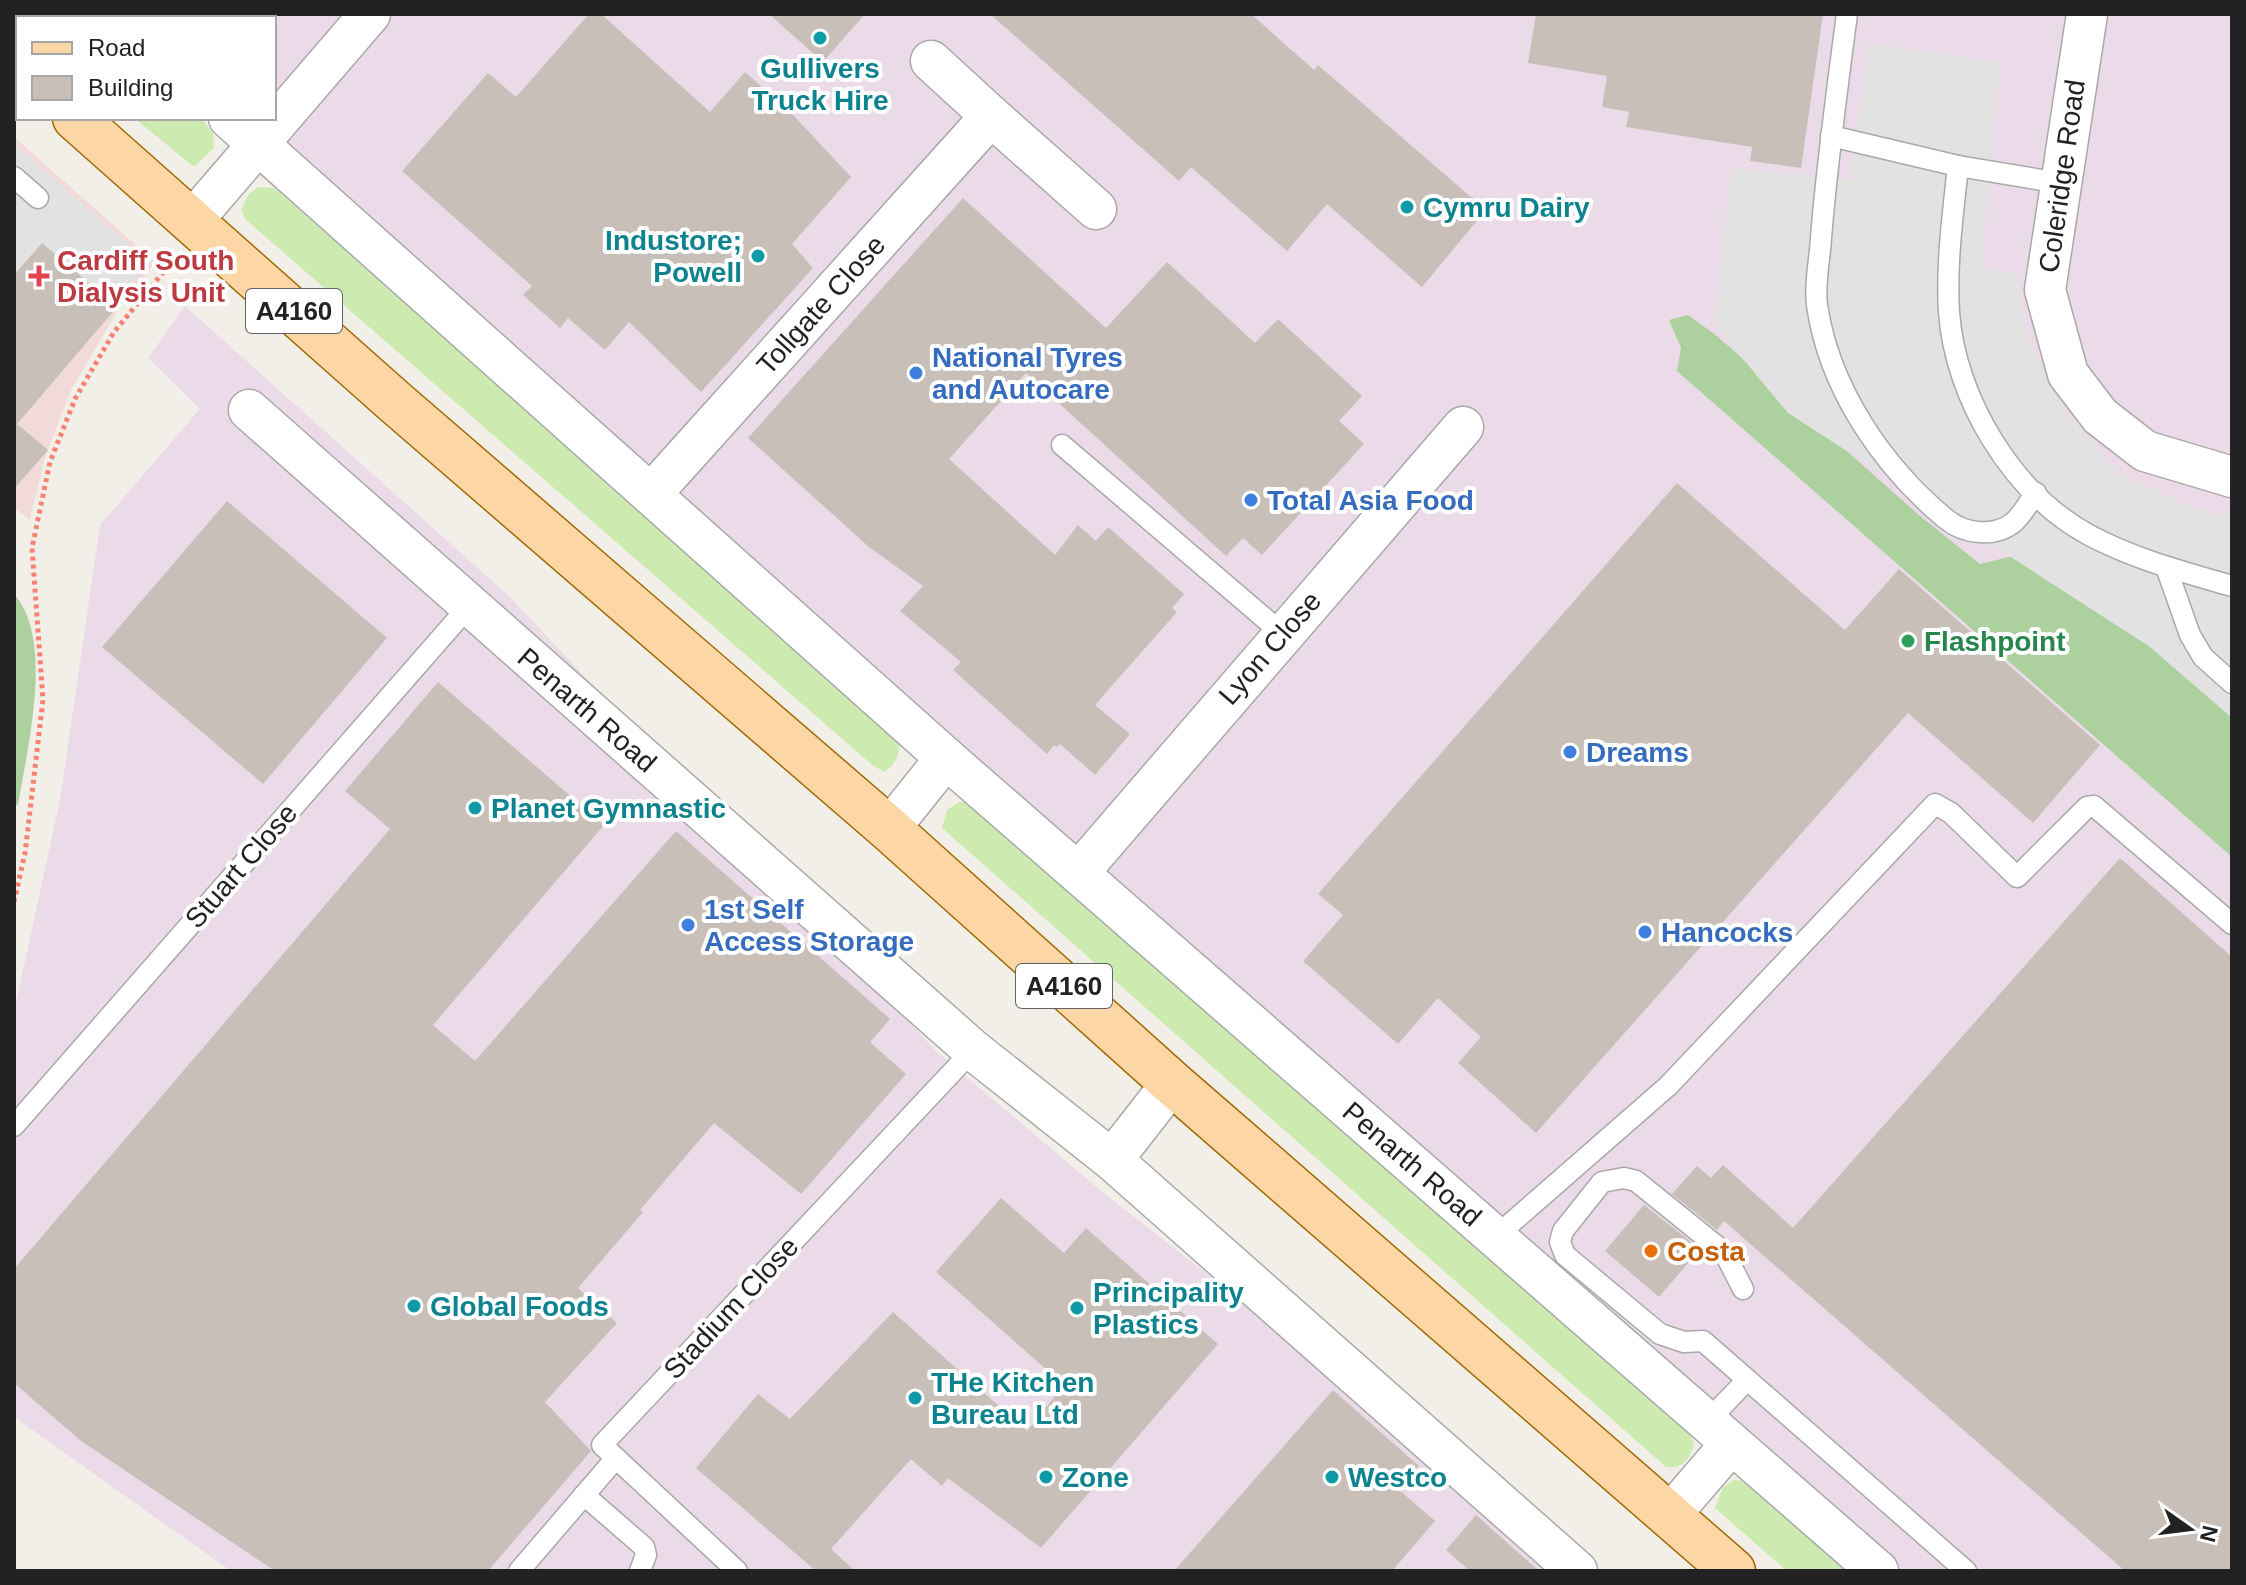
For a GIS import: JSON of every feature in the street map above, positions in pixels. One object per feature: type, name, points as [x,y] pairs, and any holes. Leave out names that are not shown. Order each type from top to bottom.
[{"type":"main road","name":"A4160","points":[[77,120],[186,236],[889,829],[1172,1083],[1733,1571]]},
{"type":"street","points":[[276,100],[370,14]]},
{"type":"street","name":"Coleridge Road","points":[[2087,14],[2045,290],[2068,374],[2100,416],[2145,451],[2232,477]]},
{"type":"street","points":[[931,61],[1096,209]]},
{"type":"street","name":"Tollgate Close","points":[[651,494],[991,116]]},
{"type":"street","points":[[186,236],[243,130]]},
{"type":"street","name":"Penarth Road","points":[[243,130],[946,758],[1878,1571]]},
{"type":"street","name":"Penarth Road","points":[[249,410],[973,1050],[1112,1160],[1577,1571]]},
{"type":"street","name":"Lyon Close","points":[[1079,872],[1463,427]]},
{"type":"street","points":[[889,829],[946,758]]},
{"type":"street","points":[[1112,1160],[1172,1083]]},
{"type":"street","points":[[1670,1515],[1718,1433]]},
{"type":"lane","points":[[1847,14],[1831,136],[1817,301],[1827,350],[1862,423],[1892,468],[1951,523],[1970,532],[1991,532],[2013,523],[2036,493]]},
{"type":"lane","points":[[1831,136],[1958,166],[2060,183]]},
{"type":"lane","points":[[1958,166],[1949,248],[1949,313],[1962,382],[1991,442],[2036,493],[2087,534],[2166,567],[2232,586]]},
{"type":"lane","points":[[14,177],[38,198]]},
{"type":"lane","points":[[1062,445],[1283,634]]},
{"type":"lane","points":[[2166,567],[2190,635],[2203,657],[2232,683]]},
{"type":"lane","name":"Stuart Close","points":[[14,1126],[469,606]]},
{"type":"lane","points":[[1495,1237],[1668,1086],[1935,804],[1951,813],[2017,877],[2087,807],[2094,806],[2232,924]]},
{"type":"lane","name":"Stadium Close","points":[[616,1458],[602,1445],[973,1050]]},
{"type":"lane","points":[[1743,1289],[1724,1252],[1636,1181],[1612,1178],[1602,1182],[1563,1231],[1560,1242],[1565,1255],[1660,1334],[1684,1342],[1703,1341],[1957,1568]]},
{"type":"lane","points":[[1718,1433],[1746,1381]]},
{"type":"lane","points":[[519,1571],[616,1458],[730,1565]]},
{"type":"lane","points":[[584,1495],[644,1547],[646,1555],[640,1571]]},
{"type":"path","points":[[14,902],[25,853],[43,700],[32,548],[50,462],[75,399],[114,332],[186,236]]},
{"type":"shaded area","points":[[132,14],[2232,14],[2232,1571],[1898,1571],[288,154],[275,120],[276,16]]},
{"type":"shaded area","points":[[1869,43],[2000,63],[1981,267],[2017,274],[2029,342],[2065,411],[2118,472],[2183,504],[2232,518],[2232,718],[2150,647],[1788,413],[1714,324],[1732,168],[1850,180]]},
{"type":"shaded area","points":[[14,137],[155,262],[118,310],[71,390],[45,458],[30,520],[14,508]]},
{"type":"shaded area","points":[[14,144],[149,262],[117,307],[42,243],[14,275]]},
{"type":"shaded area","points":[[185,306],[510,597],[936,1051],[1100,1190],[1257,1313],[1551,1571],[231,1571],[14,1417],[14,1012],[60,800],[100,525],[200,409],[148,358]]},
{"type":"green space","points":[[136,120],[203,120],[213,133],[214,148],[194,167]]},
{"type":"green space","points":[[258,187],[274,188],[897,732],[899,749],[893,764],[884,772],[871,764],[245,219],[241,210],[248,195]]},
{"type":"green space","points":[[1688,315],[1717,336],[1920,516],[1980,564],[2051,547],[2232,710],[2232,857],[1677,371],[1681,348],[1669,320]]},
{"type":"green space","points":[[14,594],[26,614],[36,666],[32,726],[18,805],[14,804]]},
{"type":"green space","points":[[959,802],[976,802],[1687,1427],[1694,1444],[1685,1462],[1666,1467],[942,828],[947,810]]},
{"type":"green space","points":[[1734,1480],[1746,1481],[1849,1571],[1787,1571],[1715,1508],[1723,1487]]},
{"type":"building","points":[[589,14],[601,14],[710,112],[745,72],[795,117],[851,177],[792,244],[813,268],[701,392],[629,322],[605,350],[568,318],[560,328],[523,295],[532,286],[402,171],[488,73],[516,97]]},
{"type":"building","name":"Gullivers Truck Hire","points":[[769,14],[865,14],[823,62]]},
{"type":"building","points":[[990,14],[1251,14],[1314,70],[1318,65],[1486,210],[1422,287],[1327,204],[1287,251],[1191,167],[1179,181]]},
{"type":"building","points":[[1536,14],[1823,14],[1801,168],[1750,161],[1752,147],[1626,127],[1629,112],[1602,107],[1607,76],[1528,63]]},
{"type":"building","points":[[963,198],[1106,328],[1167,262],[1255,343],[1278,319],[1362,396],[1339,421],[1364,444],[1262,555],[1243,538],[1226,556],[1026,373],[949,459],[1055,555],[1078,525],[1096,541],[1108,527],[1184,594],[1172,608],[1177,612],[1095,705],[1130,734],[1095,775],[1060,744],[1057,747],[1054,745],[1047,754],[953,670],[961,662],[900,611],[923,586],[869,547],[748,438]]},
{"type":"building","points":[[42,243],[117,307],[17,424],[48,450],[14,489],[14,275]]},
{"type":"building","points":[[1677,483],[1845,630],[1899,569],[2100,745],[2033,823],[1908,713],[1536,1133],[1458,1063],[1481,1037],[1438,998],[1398,1044],[1303,961],[1343,915],[1318,894]]},
{"type":"building","points":[[227,501],[387,638],[263,784],[102,647]]},
{"type":"building","points":[[438,682],[604,825],[433,1025],[475,1061],[676,831],[890,1019],[870,1042],[906,1074],[801,1194],[714,1123],[640,1210],[643,1212],[578,1288],[617,1323],[545,1402],[591,1451],[488,1571],[275,1571],[81,1441],[14,1383],[14,1269],[390,829],[345,791]]},
{"type":"building","points":[[2120,858],[2232,957],[2232,1571],[2125,1571],[1724,1221],[1717,1230],[1672,1194],[1697,1166],[1711,1178],[1723,1165],[1793,1228]]},
{"type":"building","points":[[1001,1198],[1064,1253],[1086,1228],[1218,1344],[1041,1548],[948,1478],[942,1486],[911,1459],[831,1549],[855,1571],[816,1571],[696,1468],[758,1394],[790,1419],[893,1312],[1027,1431],[1064,1385],[936,1272]]},
{"type":"building","points":[[1644,1205],[1700,1249],[1659,1297],[1605,1251]]},
{"type":"building","name":"Westco","points":[[1333,1390],[1419,1466],[1398,1489],[1435,1521],[1392,1571],[1174,1571]]},
{"type":"building","name":"Westco","points":[[1476,1515],[1539,1571],[1470,1571],[1446,1550]]},
{"type":"place","name":"Gullivers Truck Hire","points":[[820,38]]},
{"type":"place","name":"Cymru Dairy","points":[[1407,207]]},
{"type":"place","name":"Industore; Powell","points":[[758,256]]},
{"type":"place","name":"Cardiff South Dialysis Unit","points":[[39,276]]},
{"type":"place","name":"National Tyres and Autocare","points":[[916,373]]},
{"type":"place","name":"Total Asia Food","points":[[1251,500]]},
{"type":"place","name":"Flashpoint","points":[[1908,641]]},
{"type":"place","name":"Dreams","points":[[1570,752]]},
{"type":"place","name":"Planet Gymnastic","points":[[475,808]]},
{"type":"place","name":"1st Self Access Storage","points":[[688,925]]},
{"type":"place","name":"Hancocks","points":[[1645,932]]},
{"type":"place","name":"Costa","points":[[1651,1251]]},
{"type":"place","name":"Global Foods","points":[[414,1306]]},
{"type":"place","name":"Principality Plastics","points":[[1077,1308]]},
{"type":"place","name":"THe Kitchen Bureau Ltd","points":[[915,1398]]},
{"type":"place","name":"Zone","points":[[1046,1477]]},
{"type":"place","name":"Westco","points":[[1332,1477]]}]
